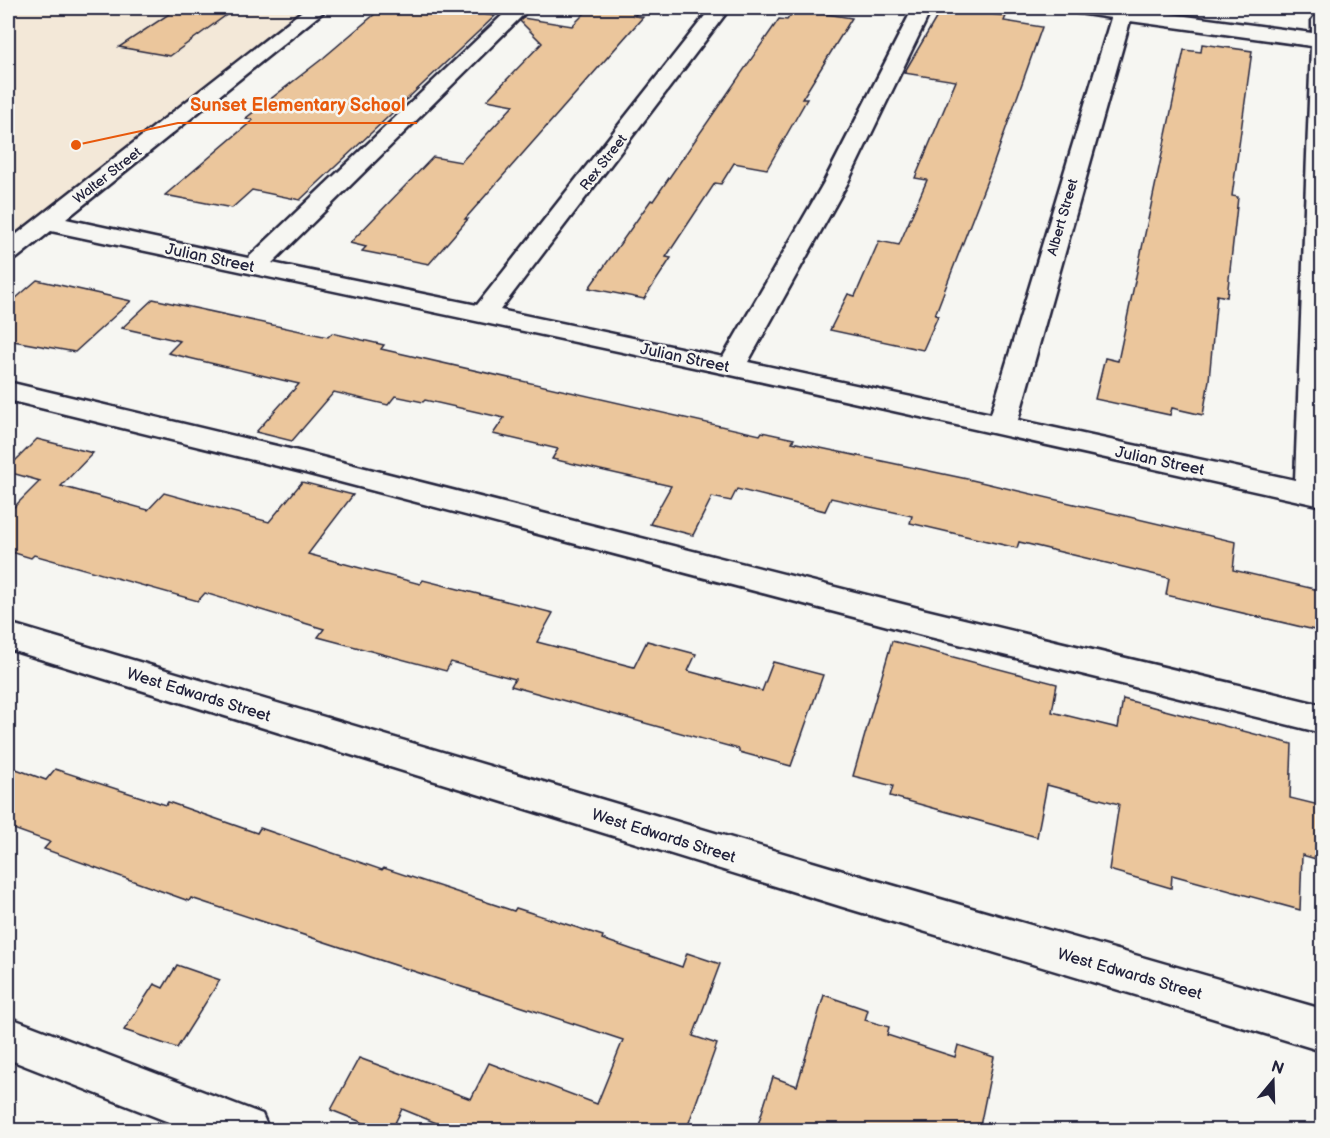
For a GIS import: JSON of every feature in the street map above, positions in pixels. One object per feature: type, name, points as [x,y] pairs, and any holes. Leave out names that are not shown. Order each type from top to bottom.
[{"type":"street","name":"Walter Street","points":[[8,253],[318,8]]},
{"type":"street","points":[[254,266],[521,8]]},
{"type":"street","name":"Rex Street","points":[[483,315],[721,8]]},
{"type":"street","points":[[731,367],[835,184],[923,8]]},
{"type":"street","points":[[1079,8],[1123,10],[1322,34],[1316,495]]},
{"type":"street","name":"Albert Street","points":[[1002,426],[1123,10]]},
{"type":"street","name":"Julian Street","points":[[47,223],[731,367],[1316,495]]},
{"type":"street","points":[[8,391],[302,462],[922,622],[1323,719]]},
{"type":"street","name":"West Edwards Street","points":[[8,636],[843,889],[1323,1030]]},
{"type":"street","points":[[8,1038],[246,1131]]},
{"type":"shaded area","points":[[8,8],[318,8],[8,253]]},
{"type":"building","points":[[178,8],[236,8],[170,56],[119,47]]},
{"type":"building","points":[[382,8],[439,8],[495,16],[300,200],[252,190],[232,208],[165,195],[253,120],[246,118],[322,59]]},
{"type":"building","points":[[590,8],[642,8],[634,16],[643,17],[465,219],[468,219],[429,264],[362,251],[366,247],[350,243],[433,157],[461,162],[514,105],[487,100],[542,43],[520,21],[523,18],[572,26]]},
{"type":"building","points":[[942,8],[1006,16],[1004,21],[1042,27],[993,165],[935,315],[938,316],[923,350],[830,330],[848,294],[855,296],[879,241],[899,245],[927,180],[915,178],[956,81],[904,73]]},
{"type":"building","points":[[795,9],[852,18],[802,99],[807,99],[767,169],[734,163],[721,184],[715,183],[666,257],[671,258],[644,299],[589,288],[651,200],[653,201],[779,19],[787,20]]},
{"type":"building","points":[[1202,44],[1252,51],[1232,196],[1238,197],[1227,297],[1217,295],[1209,380],[1203,415],[1172,408],[1170,415],[1095,399],[1105,358],[1118,361],[1184,50],[1201,52]]},
{"type":"building","points":[[37,280],[131,301],[75,352],[8,340],[8,305]]},
{"type":"building","points":[[153,299],[328,337],[332,333],[384,345],[381,349],[760,435],[762,432],[794,439],[792,442],[972,480],[1236,542],[1233,570],[1323,591],[1323,632],[1166,595],[1169,578],[1019,542],[1017,548],[910,523],[912,516],[831,498],[825,511],[737,489],[731,501],[712,497],[693,535],[650,524],[671,486],[552,459],[558,449],[493,434],[504,418],[425,400],[423,402],[395,396],[388,405],[334,392],[292,441],[256,432],[299,384],[168,353],[180,341],[122,328]]},
{"type":"building","points":[[37,439],[93,453],[61,486],[148,510],[164,493],[269,522],[302,482],[353,495],[308,554],[420,584],[423,580],[553,613],[537,642],[634,667],[647,641],[696,654],[688,671],[762,691],[773,662],[823,675],[791,766],[739,752],[739,749],[511,686],[515,679],[451,662],[446,671],[318,637],[324,629],[205,593],[198,601],[34,555],[31,558],[8,551],[8,513],[40,481],[8,472],[8,468]]},
{"type":"building","points":[[892,641],[1057,684],[1052,712],[1118,728],[1123,699],[1292,744],[1290,798],[1323,806],[1323,861],[1302,855],[1300,910],[1172,875],[1171,888],[1109,870],[1119,804],[1047,785],[1037,837],[890,796],[893,786],[853,776]]},
{"type":"building","points":[[8,766],[46,780],[55,769],[166,805],[168,802],[257,833],[260,828],[382,870],[384,868],[514,911],[516,908],[603,936],[602,939],[682,967],[687,953],[720,964],[693,1036],[717,1044],[686,1131],[456,1131],[402,1109],[391,1131],[384,1131],[331,1110],[359,1058],[471,1099],[489,1063],[597,1104],[623,1040],[191,898],[189,901],[44,849],[50,842],[8,827]]},
{"type":"building","points":[[177,965],[220,980],[177,1048],[124,1030],[154,984],[163,988]]},
{"type":"building","points":[[824,995],[868,1010],[865,1020],[889,1027],[887,1035],[955,1057],[958,1045],[994,1057],[979,1131],[756,1131],[773,1077],[797,1086]]},
{"type":"place","name":"Sunset Elementary School","points":[[76,145]]}]
